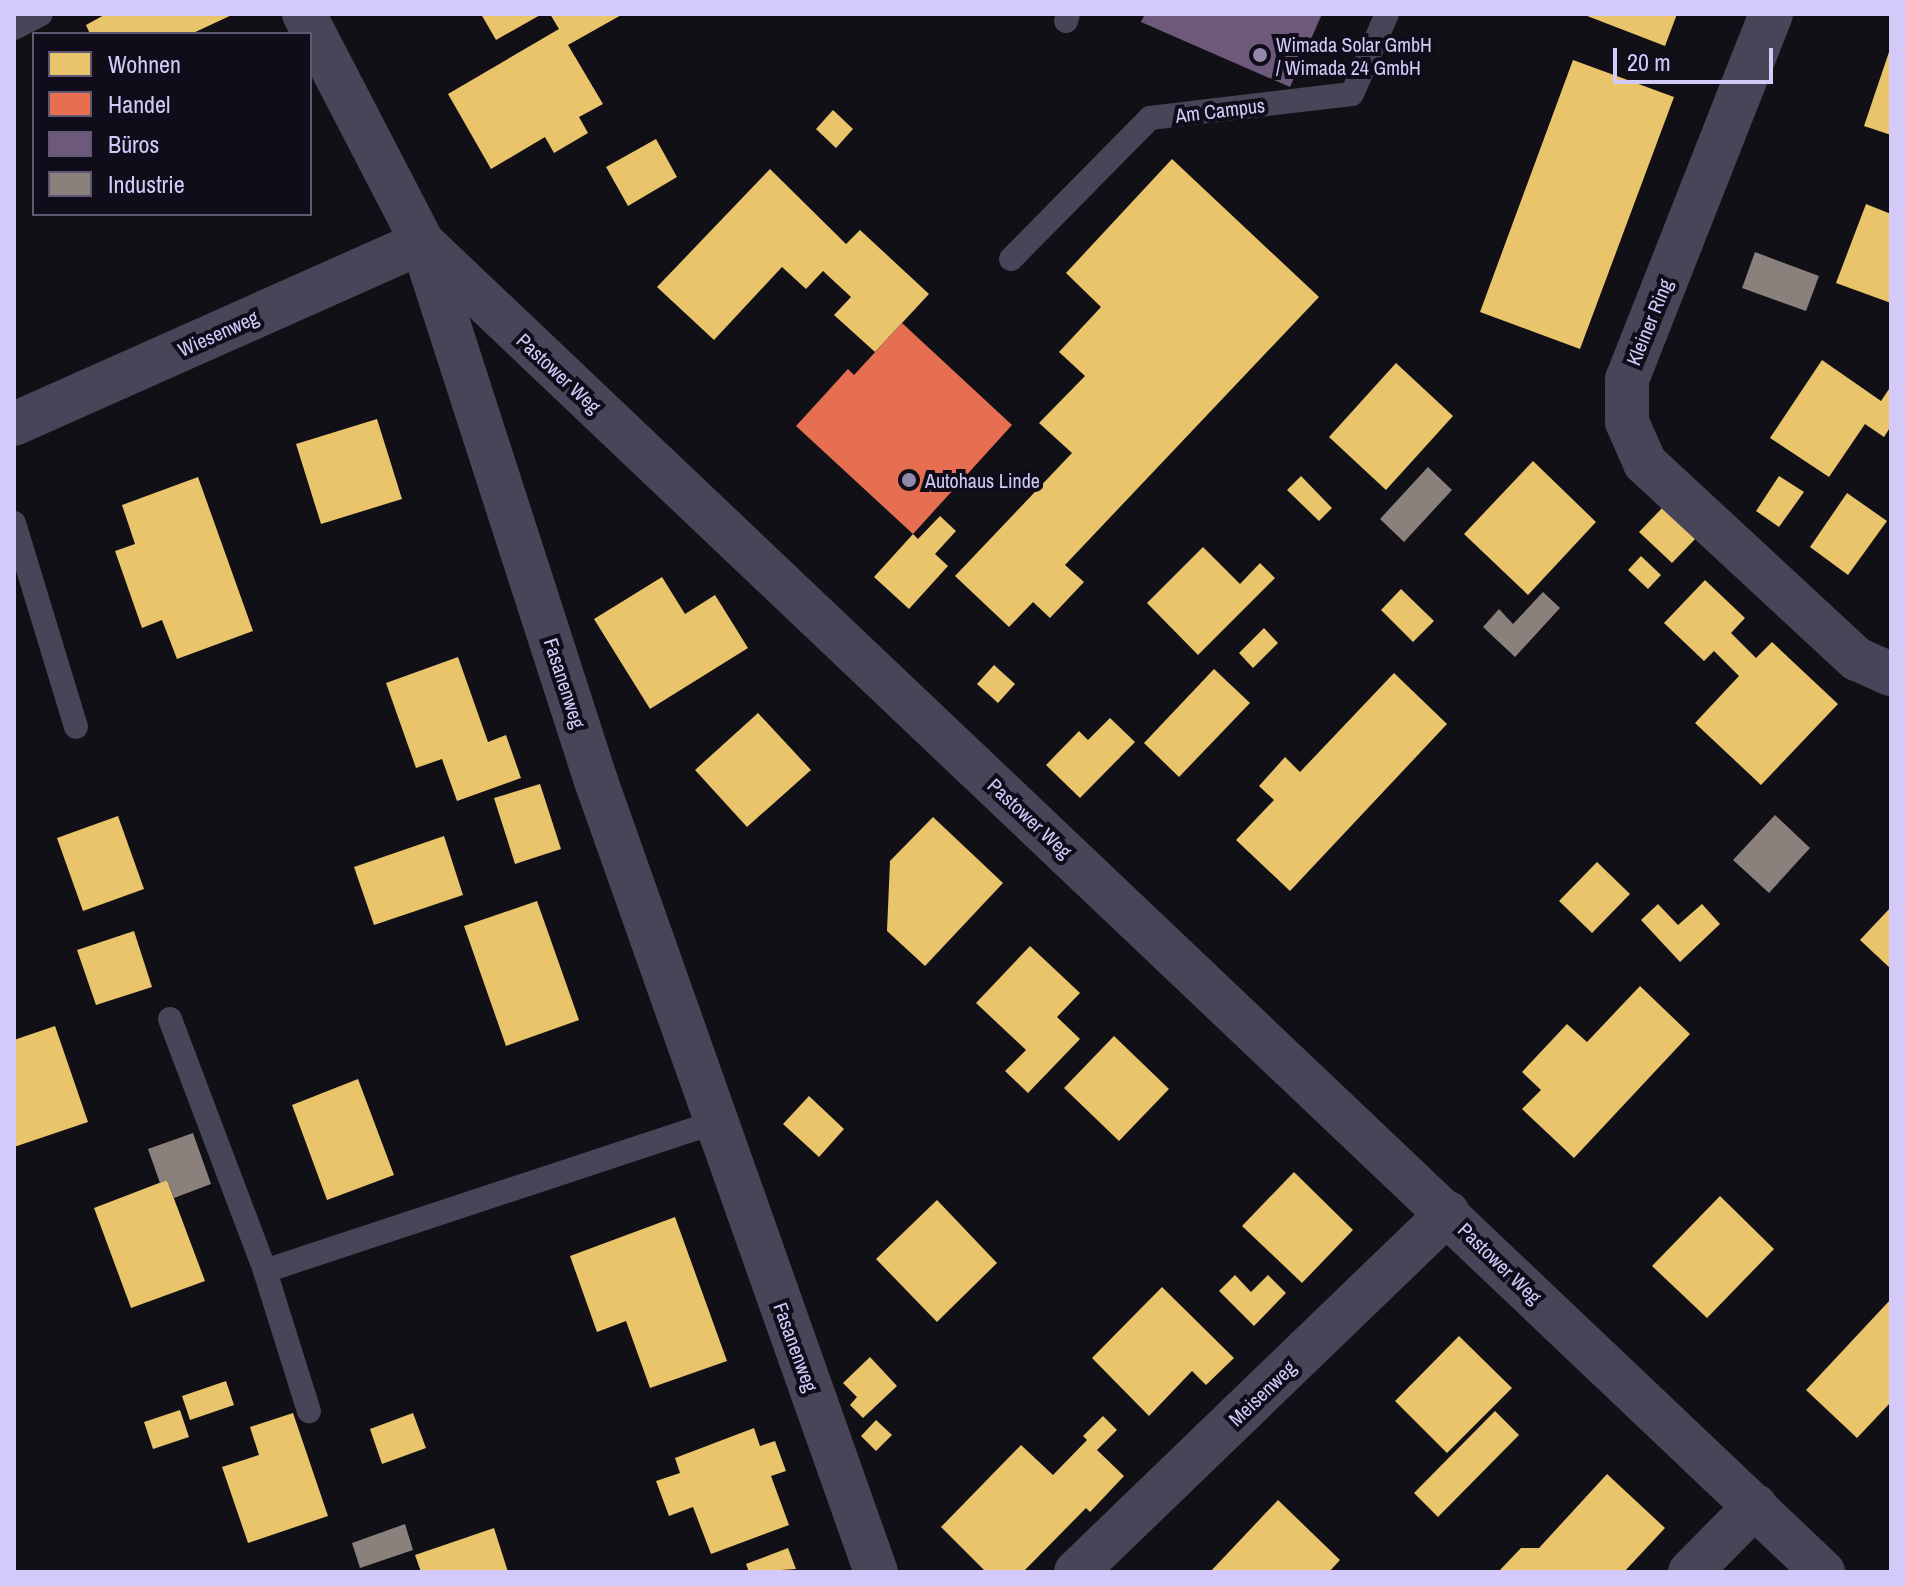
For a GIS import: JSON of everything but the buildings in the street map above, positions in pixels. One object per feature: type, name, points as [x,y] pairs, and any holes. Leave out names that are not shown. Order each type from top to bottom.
[{"type":"street","name":"Pastower Weg","points":[[304,14],[422,242],[1823,1572]]},
{"type":"street","name":"Kleiner Ring","points":[[1771,14],[1627,379],[1627,422],[1645,463],[1857,659],[1891,674]]},
{"type":"street","name":"Wiesenweg","points":[[14,424],[422,242]]},
{"type":"street","name":"Fasanenweg","points":[[422,242],[596,781],[876,1572]]},
{"type":"street","name":"Meisenweg","points":[[1076,1572],[1448,1213]]},
{"type":"street","points":[[1690,1572],[1755,1506]]},
{"type":"lane","points":[[14,28],[41,14]]},
{"type":"lane","name":"Am Campus","points":[[1011,259],[1150,118],[1352,94],[1387,14]]},
{"type":"lane","points":[[14,523],[76,727]]},
{"type":"lane","points":[[170,1019],[265,1271],[309,1411]]},
{"type":"lane","points":[[265,1271],[716,1122]]},
{"type":"place","name":"Wimada Solar GmbH / Wimada 24 GmbH","points":[[1260,55]]},
{"type":"place","name":"Autohaus Linde","points":[[909,480]]}]
